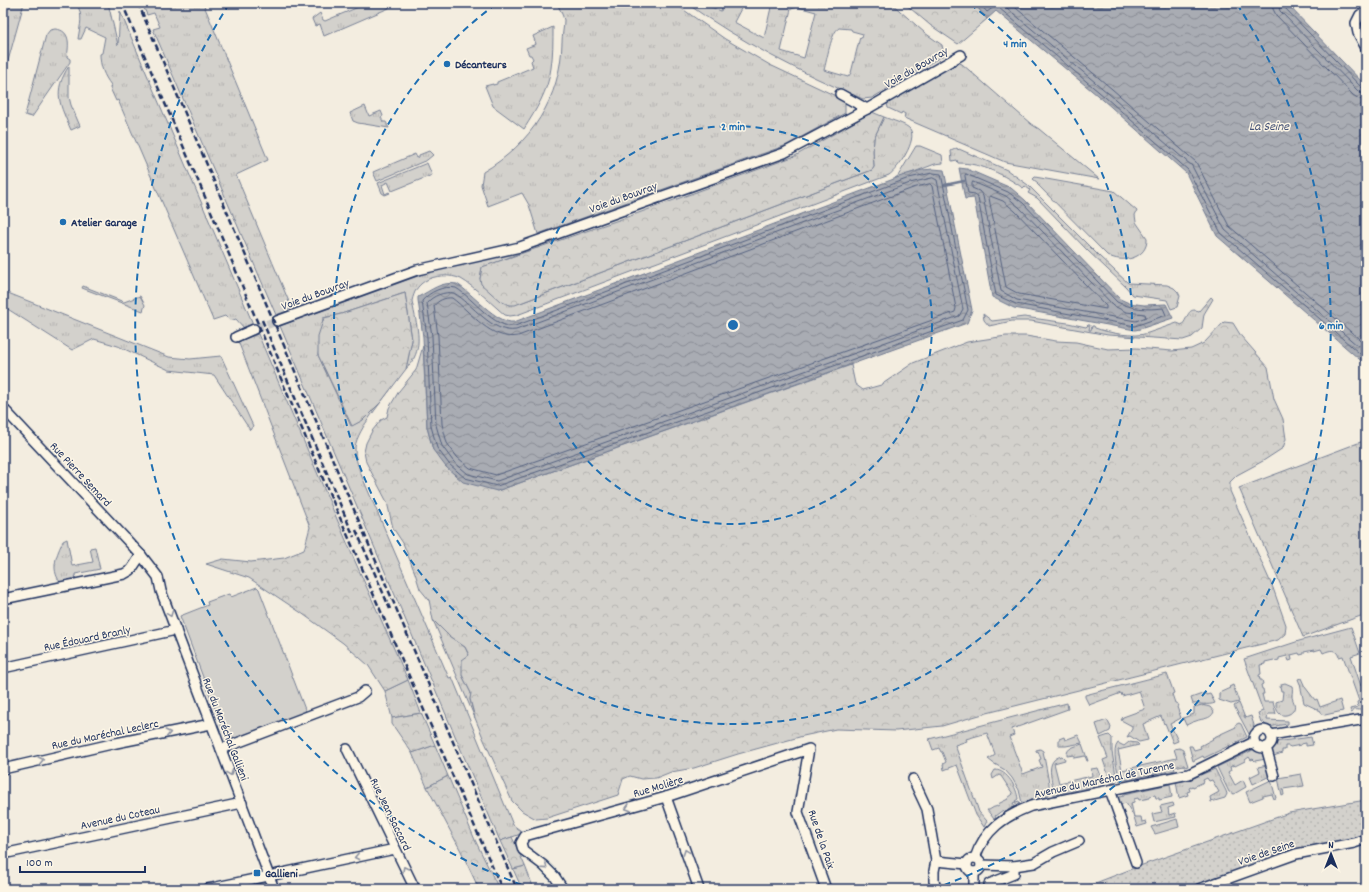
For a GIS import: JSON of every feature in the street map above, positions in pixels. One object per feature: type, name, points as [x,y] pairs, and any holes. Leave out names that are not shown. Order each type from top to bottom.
[{"type":"street","points":[[1366,11],[1360,15],[1356,23],[1358,33],[1366,48]]},
{"type":"street","name":"Voie du Bouvray","points":[[277,321],[417,270],[520,247],[784,153],[867,109],[961,55]]},
{"type":"street","points":[[840,94],[867,109]]},
{"type":"street","points":[[236,337],[254,329]]},
{"type":"street","name":"Rue Pierre Semard","points":[[3,408],[141,555],[158,578]]},
{"type":"street","points":[[3,599],[124,574],[131,570],[141,555]]},
{"type":"street","name":"Rue du Maréchal Gallieni","points":[[158,578],[161,591],[274,889]]},
{"type":"street","name":"Rue Édouard Branly","points":[[3,668],[176,630]]},
{"type":"street","points":[[221,749],[358,697],[365,691]]},
{"type":"street","points":[[1271,735],[1271,742],[1266,747],[1259,747],[1254,742],[1255,735],[1260,730],[1268,732],[1271,735],[1366,719]]},
{"type":"street","name":"Rue du Maréchal Leclerc","points":[[3,769],[116,743],[211,724]]},
{"type":"street","name":"Avenue du Maréchal de Turenne","points":[[975,858],[981,842],[993,827],[1011,814],[1031,806],[1189,774],[1254,742]]},
{"type":"street","points":[[1266,747],[1274,776]]},
{"type":"street","name":"Rue Jean Saccard","points":[[347,749],[415,889]]},
{"type":"street","name":"Rue Molière","points":[[563,889],[555,876],[523,850],[521,843],[525,836],[666,797],[809,749]]},
{"type":"street","name":"Rue de la Paix","points":[[809,749],[798,812],[826,889]]},
{"type":"street","points":[[913,779],[927,809],[936,861],[934,871],[936,889]]},
{"type":"street","points":[[1110,790],[1136,862]]},
{"type":"street","points":[[666,797],[699,889]]},
{"type":"street","name":"Avenue du Coteau","points":[[3,854],[242,803]]},
{"type":"street","name":"Voie de Seine","points":[[1199,889],[1296,854],[1354,843],[1366,839]]},
{"type":"street","points":[[981,865],[1014,866],[1034,863],[1053,852],[1079,841]]},
{"type":"street","points":[[207,889],[395,849]]},
{"type":"street","points":[[967,864],[971,858],[980,860],[981,865],[979,870],[974,872]]},
{"type":"street","points":[[936,861],[967,864]]},
{"type":"street","points":[[967,864],[970,871],[974,872]]},
{"type":"street","points":[[989,884],[1014,874],[1014,866]]},
{"type":"street","points":[[974,872],[974,889]]},
{"type":"green space","points":[[9,3],[24,3],[3,79],[3,16]]},
{"type":"green space","points":[[76,3],[108,3],[118,45],[120,11],[253,324],[244,328],[236,319],[230,321],[225,316],[213,320],[118,100],[116,101],[110,88],[111,85],[103,71],[100,54],[102,53],[105,37],[86,28],[81,39],[78,39],[81,16]]},
{"type":"green space","points":[[142,3],[203,3],[268,160],[236,175],[292,309],[276,315],[153,29],[160,27],[154,13],[147,15]]},
{"type":"green space","points":[[368,3],[389,3],[389,8],[324,36],[320,24],[315,26],[312,19],[320,13],[325,21]]},
{"type":"green space","points":[[557,3],[674,3],[725,39],[770,65],[838,97],[845,103],[845,113],[787,145],[538,234],[529,205],[522,193],[488,206],[481,185],[483,172],[500,161],[529,133],[540,118],[549,100],[556,82],[560,63],[564,23],[563,16]]},
{"type":"green space","points":[[686,3],[701,3],[721,11],[723,3],[744,3],[734,22],[764,38],[772,3],[891,3],[925,33],[942,45],[944,55],[872,98],[863,99],[817,79],[772,56],[728,31]],"holes":[[[798,7],[816,12],[804,58],[781,51],[791,9]],[[839,28],[851,29],[852,31],[863,34],[862,38],[860,37],[851,73],[848,77],[824,70],[832,40]]]},
{"type":"green space","points":[[904,3],[974,3],[987,19],[958,44],[930,25]]},
{"type":"green space","points":[[553,27],[552,63],[547,85],[537,107],[524,129],[493,106],[485,86],[497,84],[497,82],[533,67],[531,61],[533,59],[531,55],[529,55],[526,48],[536,44],[533,36]]},
{"type":"green space","points":[[55,29],[64,32],[68,39],[67,57],[70,59],[70,62],[32,117],[25,115],[46,35],[50,30]]},
{"type":"green space","points":[[957,62],[962,64],[1031,124],[1099,179],[1005,162],[947,137],[947,135],[946,136],[904,118],[905,114],[902,112],[901,114],[888,108],[887,103]]},
{"type":"green space","points":[[69,66],[69,97],[80,126],[71,130],[61,106],[59,91],[64,75]]},
{"type":"green space","points":[[365,106],[369,116],[381,111],[383,122],[386,122],[389,128],[353,121],[350,113]]},
{"type":"green space","points":[[872,112],[884,117],[874,138],[874,167],[872,170],[515,305],[509,305],[500,301],[481,284],[480,279],[482,267],[633,215],[795,156]]},
{"type":"green space","points":[[884,117],[905,125],[910,129],[912,134],[906,154],[902,161],[889,175],[517,315],[505,315],[478,291],[457,277],[438,276],[429,279],[418,287],[412,301],[418,330],[418,344],[414,358],[406,369],[412,340],[405,293],[341,314],[323,318],[318,355],[351,426],[363,420],[390,390],[368,419],[359,436],[355,450],[356,458],[360,472],[449,678],[452,677],[513,825],[524,833],[500,841],[280,326],[429,272],[525,251],[482,268],[480,279],[509,305],[523,302],[872,170],[874,167],[874,138]]},
{"type":"green space","points":[[916,146],[920,146],[942,155],[943,163],[935,164],[895,178],[898,176]]},
{"type":"green space","points":[[957,148],[958,150],[959,149],[1007,170],[1028,185],[1128,283],[1167,285],[1174,288],[1180,296],[1177,307],[1171,309],[1167,300],[1133,295],[1037,198],[1028,193],[1030,190],[1025,186],[1023,188],[1000,174],[984,167],[958,163],[957,160],[952,161],[951,151]]},
{"type":"green space","points":[[429,151],[433,155],[427,160],[377,181],[373,172],[415,154],[417,158],[419,155]]},
{"type":"green space","points":[[427,163],[432,175],[392,191],[388,182],[382,185],[385,194],[390,193],[385,195],[382,193],[378,183]]},
{"type":"green space","points":[[1035,177],[1114,191],[1137,211],[1135,215],[1136,222],[1147,238],[1143,251],[1133,258],[1127,259],[1113,258],[1107,255],[1037,184],[1038,183],[1033,179]]},
{"type":"green space","points":[[83,286],[124,302],[140,296],[145,305],[143,311],[82,288]]},
{"type":"green space","points":[[3,291],[169,357],[190,359],[221,356],[253,426],[250,430],[214,375],[169,370],[118,346],[94,339],[72,350],[3,306]]},
{"type":"green space","points":[[405,293],[412,340],[406,369],[381,402],[363,420],[352,426],[318,355],[318,336],[324,318]]},
{"type":"green space","points":[[1211,297],[1213,299],[1204,314],[1202,328],[1192,337],[1183,340],[1108,335],[1031,321],[1012,321],[989,326],[984,320],[983,314],[992,321],[1024,317],[1086,327],[1090,325],[1089,330],[1091,330],[1092,326],[1094,326],[1095,328],[1107,332],[1136,335],[1148,333],[1177,323],[1182,325],[1192,310],[1199,311]]},
{"type":"green space","points":[[1224,322],[1233,323],[1241,336],[1268,367],[1274,399],[1283,419],[1286,439],[1283,448],[1237,475],[1230,482],[1230,491],[1273,588],[1286,625],[1285,634],[1278,640],[983,714],[942,726],[896,731],[836,729],[803,736],[694,768],[671,772],[656,778],[641,779],[630,776],[623,779],[618,795],[547,818],[536,819],[522,811],[512,801],[475,718],[470,699],[471,693],[462,675],[462,660],[469,655],[465,647],[449,636],[433,620],[429,600],[420,589],[403,543],[393,528],[387,502],[366,462],[364,452],[366,443],[372,431],[381,420],[387,417],[389,408],[399,391],[416,370],[423,346],[427,427],[433,450],[497,491],[851,365],[855,384],[863,390],[881,385],[913,363],[967,342],[1006,336],[1026,336],[1056,341],[1076,342],[1108,349],[1136,348],[1172,351],[1191,349],[1204,343]]},
{"type":"green space","points":[[258,334],[354,559],[408,680],[385,691],[368,665],[343,643],[300,612],[249,578],[206,564],[223,559],[251,562],[284,558],[304,550],[310,527],[238,341]]},
{"type":"green space","points":[[1366,440],[1366,614],[1303,637],[1239,488]]},
{"type":"green space","points":[[67,539],[72,566],[93,562],[90,548],[95,547],[100,569],[75,574],[76,581],[60,582],[55,572],[55,566],[63,541]]},
{"type":"green space","points":[[257,587],[306,712],[227,741],[180,616],[208,605],[207,602],[229,594],[231,597]]},
{"type":"green space","points":[[433,620],[449,636],[465,647],[469,656],[462,675],[471,693],[470,700],[475,718]]},
{"type":"green space","points":[[1351,627],[1360,653],[1351,656],[1361,686],[1366,685],[1366,710],[1353,710],[1351,713],[1350,709],[1358,707],[1357,702],[1359,701],[1343,656],[1339,657],[1336,652],[1332,650],[1323,653],[1321,649],[1304,652],[1304,654],[1300,655],[1299,653],[1291,655],[1292,660],[1289,661],[1287,656],[1279,658],[1279,660],[1265,662],[1265,664],[1260,665],[1261,674],[1259,675],[1263,684],[1261,685],[1264,694],[1262,694],[1264,702],[1273,702],[1276,714],[1268,714],[1267,720],[1288,721],[1288,724],[1268,727],[1261,722],[1258,713],[1263,711],[1244,659],[1299,641]]},
{"type":"green space","points":[[1167,674],[1174,693],[1172,694],[1175,703],[1179,706],[1177,707],[1181,718],[1170,724],[1178,741],[1173,743],[1161,716],[1143,724],[1148,740],[1139,742],[1130,736],[1127,737],[1132,729],[1132,726],[1121,720],[1123,717],[1145,709],[1139,691],[1122,696],[1121,693],[1089,705],[1085,697],[1085,695]]},
{"type":"green space","points":[[1301,678],[1305,687],[1315,700],[1317,699],[1320,707],[1340,700],[1343,711],[1325,715],[1321,714],[1319,710],[1304,703],[1298,679]]},
{"type":"green space","points":[[408,680],[421,713],[392,718],[385,691]]},
{"type":"green space","points":[[1285,683],[1292,686],[1294,707],[1292,712],[1284,715],[1280,714],[1278,711],[1276,702],[1282,700],[1283,691],[1281,691],[1280,686],[1282,686],[1281,684]]},
{"type":"green space","points":[[1233,685],[1239,702],[1231,704],[1219,700],[1219,693]]},
{"type":"green space","points":[[1205,693],[1206,695],[1210,694],[1215,703],[1193,704],[1191,698]]},
{"type":"green space","points":[[1067,703],[1068,709],[1012,729],[1014,735],[1009,737],[1023,774],[1042,767],[1039,760],[1041,759],[1038,751],[1036,752],[1036,750],[1040,749],[1043,751],[1049,783],[1049,795],[1022,803],[1019,790],[1012,778],[1005,770],[988,759],[995,754],[987,733],[966,739],[967,741],[955,745],[979,812],[987,821],[984,827],[976,815],[957,765],[944,770],[943,764],[946,762],[942,752],[939,748],[933,750],[929,739]]},
{"type":"green space","points":[[1239,703],[1245,718],[1251,716],[1254,725],[1251,735],[1249,734],[1234,706]]},
{"type":"green space","points":[[1202,705],[1210,707],[1214,712],[1212,715],[1208,718],[1186,725],[1183,718],[1194,714],[1194,707]]},
{"type":"green space","points":[[421,713],[435,745],[412,753],[392,724],[392,718]]},
{"type":"green space","points":[[1107,720],[1111,727],[1110,731],[1100,736],[1096,724]]},
{"type":"green space","points":[[1239,723],[1241,724],[1247,737],[1204,758],[1203,756],[1193,761],[1189,746],[1192,746],[1194,750],[1201,748],[1200,746],[1213,739],[1212,738],[1236,727],[1235,725]]},
{"type":"green space","points":[[1078,735],[1082,743],[1059,746],[1059,739],[1064,737],[1065,740]]},
{"type":"green space","points":[[1109,735],[1112,738],[1112,752],[1117,781],[1111,783],[1103,760],[1108,758],[1100,738]]},
{"type":"green space","points":[[1311,737],[1313,745],[1306,746],[1306,743],[1290,747],[1285,746],[1285,750],[1282,750],[1282,753],[1271,757],[1270,749],[1275,742]]},
{"type":"green space","points":[[1129,742],[1137,743],[1139,745],[1118,750],[1122,770],[1177,758],[1174,749],[1179,748],[1183,750],[1188,766],[1185,767],[1184,765],[1174,767],[1175,770],[1120,781],[1115,750],[1118,743],[1124,746]]},
{"type":"green space","points":[[1082,744],[1088,761],[1085,756],[1074,758],[1074,755],[1067,756],[1069,749]]},
{"type":"green space","points":[[435,745],[448,776],[427,787],[412,753]]},
{"type":"green space","points":[[1255,749],[1264,752],[1266,759],[1255,761],[1253,759],[1251,760],[1249,757],[1245,761],[1230,767],[1231,770],[1228,772],[1235,785],[1243,780],[1246,787],[1234,794],[1229,792],[1217,767]]},
{"type":"green space","points":[[1062,756],[1065,760],[1054,763],[1059,783],[1092,776],[1091,769],[1098,768],[1104,784],[1102,785],[1101,782],[1093,784],[1093,787],[1054,795],[1050,772],[1051,766],[1056,758]]},
{"type":"green space","points":[[1267,765],[1270,776],[1253,784],[1250,777],[1260,772],[1258,767]]},
{"type":"green space","points":[[1215,769],[1226,791],[1227,794],[1225,798],[1211,802],[1210,797],[1219,792],[1212,780],[1209,781],[1207,778],[1203,780],[1204,782],[1189,788],[1190,791],[1187,792],[1188,795],[1179,798],[1176,782],[1188,780]]},
{"type":"green space","points":[[995,770],[1004,773],[1011,780],[1016,790],[1018,799],[1015,801],[1019,801],[1020,804],[1017,805],[1015,802],[1013,803],[1015,806],[1004,812],[1003,810],[995,816],[996,818],[994,819],[987,810],[999,805],[998,804],[1008,799],[1013,794],[1001,776],[999,775],[993,779],[992,775]]},
{"type":"green space","points":[[1301,774],[1304,786],[1283,789],[1284,795],[1282,796],[1278,778]]},
{"type":"green space","points":[[448,776],[475,840],[499,889],[479,889],[461,851],[427,787]]},
{"type":"green space","points":[[1271,780],[1276,798],[1274,799],[1272,794],[1250,802],[1246,792]]},
{"type":"green space","points":[[1170,784],[1172,797],[1159,800],[1159,798],[1156,798],[1155,795],[1150,796],[1150,798],[1139,800],[1138,798],[1134,799],[1134,802],[1131,803],[1134,817],[1126,803],[1119,805],[1115,795],[1118,795],[1119,797],[1124,796],[1124,794]]},
{"type":"green space","points":[[1366,800],[1366,835],[1287,853],[1187,889],[1080,889],[1134,868],[1289,813]]},
{"type":"green space","points":[[1173,803],[1174,806],[1168,808],[1169,815],[1175,813],[1176,817],[1154,822],[1152,814],[1162,812],[1160,806]]},
{"type":"green space","points":[[1134,817],[1141,817],[1142,822],[1146,821],[1147,824],[1137,827]]},
{"type":"green space","points":[[1177,819],[1179,827],[1155,834],[1151,827]]},
{"type":"green space","points":[[512,837],[525,866],[513,869],[500,841]]},
{"type":"green space","points":[[525,866],[534,889],[522,889],[513,869]]},
{"type":"water","name":"La Seine","points":[[974,3],[1286,3],[1366,86],[1366,365],[1217,236],[1186,173],[1103,100],[996,11],[987,19]]},
{"type":"water","points":[[959,168],[967,169],[1011,188],[1025,200],[1120,299],[1129,303],[1144,305],[1166,304],[1173,318],[1135,330],[1014,308],[992,297],[974,198],[965,199]]},
{"type":"water","points":[[933,169],[944,170],[972,310],[967,323],[497,491],[463,482],[446,467],[433,450],[427,427],[423,337],[418,300],[418,297],[432,289],[451,283],[457,284],[492,313],[507,321],[514,322],[907,174]]},
{"type":"waterway","points":[[945,185],[964,181]]},
{"type":"tunnel","points":[[254,329],[277,321]]},
{"type":"railway","points":[[122,3],[320,472],[502,889]]},
{"type":"railway","points":[[138,3],[517,889]]},
{"type":"railway","points":[[262,320],[354,537]]},
{"type":"railway","points":[[356,530],[390,609]]},
{"type":"place","name":"Décanteurs","points":[[447,64]]},
{"type":"place","name":"Atelier Garage","points":[[63,222]]},
{"type":"place","name":"Gallieni","points":[[257,873]]}]
